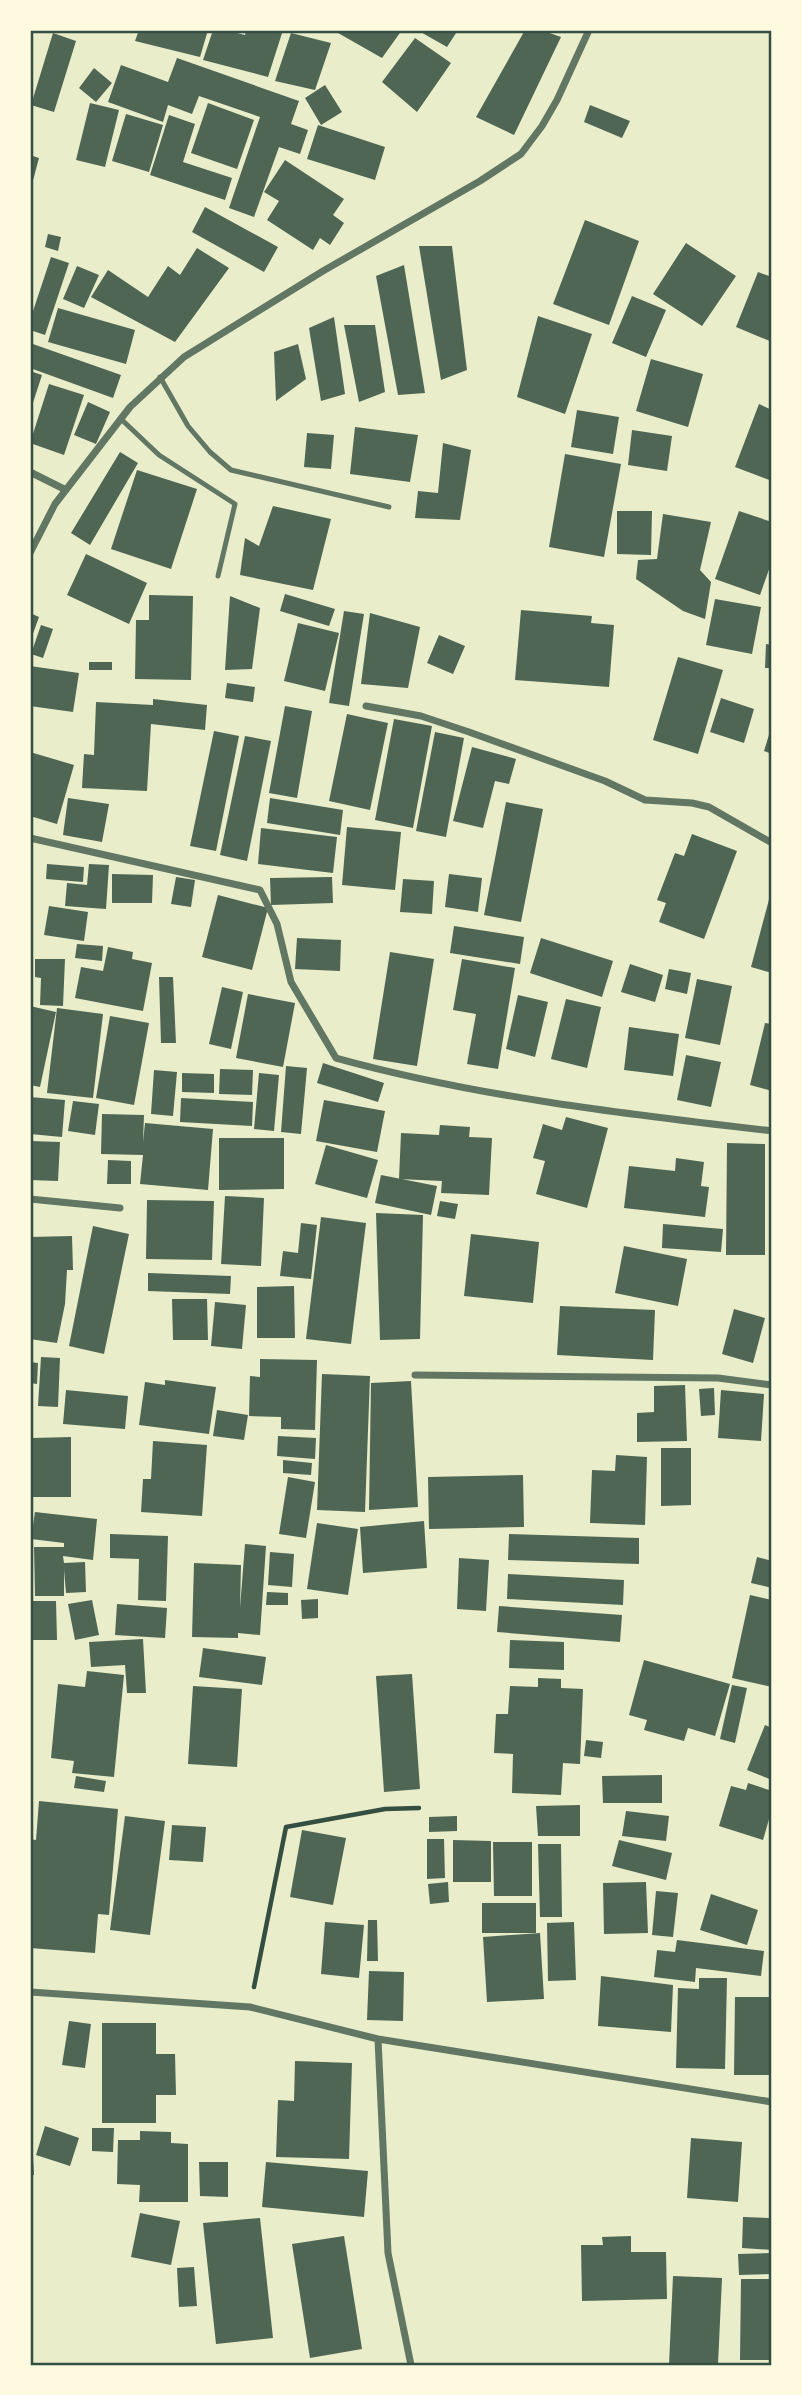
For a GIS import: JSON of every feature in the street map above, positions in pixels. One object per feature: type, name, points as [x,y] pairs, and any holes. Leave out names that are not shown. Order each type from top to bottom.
[{"type":"street","points":[[30,553],[55,504],[121,419],[160,377],[184,357],[323,271],[480,181],[521,153],[542,126],[557,100],[589,30]]},
{"type":"street","points":[[30,472],[66,490]]},
{"type":"street","points":[[366,706],[421,716],[469,732],[605,781],[653,802],[692,803],[709,807],[772,843]]},
{"type":"street","points":[[30,838],[260,890],[277,924],[291,982],[336,1058],[408,1078],[518,1097],[622,1114],[772,1131]]},
{"type":"street","points":[[30,1199],[120,1208]]},
{"type":"street","points":[[415,1376],[718,1378],[772,1384]]},
{"type":"street","points":[[30,1992],[250,2007],[379,2039],[772,2102]]},
{"type":"street","points":[[379,2039],[388,2253],[411,2365]]},
{"type":"lane","points":[[160,377],[188,426],[210,452],[231,470],[389,508]]},
{"type":"lane","points":[[121,419],[159,455],[235,504],[218,576]]},
{"type":"path","points":[[250,2007],[286,1827],[385,1809],[419,1808]]},
{"type":"building","points":[[139,30],[208,30],[200,57],[135,41]]},
{"type":"building","points":[[213,30],[245,35],[246,30],[283,30],[268,77],[203,60]]},
{"type":"building","points":[[341,30],[402,30],[382,58],[338,33]]},
{"type":"building","points":[[417,30],[458,30],[447,47]]},
{"type":"building","points":[[525,30],[541,30],[561,37],[514,135],[476,117]]},
{"type":"building","points":[[53,33],[76,41],[54,112],[31,105]]},
{"type":"building","points":[[291,33],[331,43],[315,90],[275,81]]},
{"type":"building","points":[[415,38],[451,63],[417,112],[382,82]]},
{"type":"building","points":[[177,58],[299,101],[291,124],[308,130],[300,154],[279,147],[254,217],[229,208],[260,117],[199,96],[192,114],[168,105],[163,122],[108,102],[121,65],[168,82]]},
{"type":"building","points":[[94,68],[112,83],[96,102],[79,88]]},
{"type":"building","points":[[325,85],[342,112],[321,125],[305,98]]},
{"type":"building","points":[[90,103],[119,110],[105,167],[76,160]]},
{"type":"building","points":[[208,103],[254,120],[237,169],[191,153]]},
{"type":"building","points":[[590,105],[630,121],[622,138],[584,122]]},
{"type":"building","points":[[126,114],[163,125],[149,172],[112,161]]},
{"type":"building","points":[[169,115],[195,124],[183,162],[232,178],[225,200],[150,175]]},
{"type":"building","points":[[318,125],[385,147],[375,180],[307,159]]},
{"type":"building","points":[[30,155],[39,158],[31,188],[30,188]]},
{"type":"building","points":[[285,160],[344,199],[333,215],[344,223],[330,245],[320,238],[313,250],[267,220],[279,201],[264,192]]},
{"type":"building","points":[[205,207],[278,247],[264,272],[192,232]]},
{"type":"building","points":[[585,220],[639,241],[609,325],[553,304]]},
{"type":"building","points":[[48,234],[61,237],[58,251],[45,247]]},
{"type":"building","points":[[686,243],[736,276],[702,326],[653,294]]},
{"type":"building","points":[[419,246],[452,246],[467,370],[441,380]]},
{"type":"building","points":[[197,248],[229,268],[175,342],[91,297],[108,270],[148,297],[168,266],[180,275]]},
{"type":"building","points":[[51,257],[69,263],[45,335],[30,330],[30,320]]},
{"type":"building","points":[[404,265],[425,393],[398,395],[376,276]]},
{"type":"building","points":[[77,266],[99,275],[84,308],[63,299]]},
{"type":"building","points":[[758,272],[772,277],[772,342],[736,327]]},
{"type":"building","points":[[632,296],[666,310],[646,357],[612,343]]},
{"type":"building","points":[[58,308],[135,330],[126,364],[48,342]]},
{"type":"building","points":[[538,316],[592,334],[565,414],[517,397]]},
{"type":"building","points":[[334,317],[345,394],[321,401],[309,328]]},
{"type":"building","points":[[344,325],[375,325],[385,392],[359,402]]},
{"type":"building","points":[[30,343],[121,375],[113,398],[30,368]]},
{"type":"building","points":[[298,344],[306,379],[276,401],[274,352]]},
{"type":"building","points":[[651,359],[703,374],[688,427],[636,411]]},
{"type":"building","points":[[30,371],[42,375],[30,412]]},
{"type":"building","points":[[49,384],[84,395],[64,455],[30,443]]},
{"type":"building","points":[[88,402],[110,412],[96,444],[74,435]]},
{"type":"building","points":[[759,404],[772,410],[772,481],[735,467]]},
{"type":"building","points":[[577,410],[619,417],[613,454],[571,447]]},
{"type":"building","points":[[355,427],[418,435],[410,482],[350,474]]},
{"type":"building","points":[[632,430],[672,436],[667,471],[628,465]]},
{"type":"building","points":[[307,433],[334,435],[331,469],[304,467]]},
{"type":"building","points":[[443,443],[471,450],[460,520],[415,518],[418,491],[438,493]]},
{"type":"building","points":[[120,452],[138,463],[90,545],[71,533]]},
{"type":"building","points":[[565,454],[621,464],[604,557],[549,547]]},
{"type":"building","points":[[137,470],[197,489],[171,569],[111,549]]},
{"type":"building","points":[[273,506],[331,519],[313,590],[240,575],[245,538],[259,546]]},
{"type":"building","points":[[617,511],[652,511],[651,555],[617,554]]},
{"type":"building","points":[[739,511],[772,522],[772,561],[760,595],[715,579]]},
{"type":"building","points":[[663,514],[711,522],[700,570],[711,582],[705,619],[683,611],[636,579],[638,560],[657,559]]},
{"type":"building","points":[[86,554],[147,583],[129,624],[67,595]]},
{"type":"building","points":[[285,594],[335,609],[329,626],[280,611]]},
{"type":"building","points":[[149,595],[193,596],[191,680],[135,679],[136,620],[149,620]]},
{"type":"building","points":[[230,596],[260,608],[252,669],[225,670]]},
{"type":"building","points":[[715,599],[761,607],[752,654],[706,645]]},
{"type":"building","points":[[521,610],[592,616],[591,623],[614,625],[609,687],[515,680]]},
{"type":"building","points":[[344,611],[364,614],[349,706],[329,703]]},
{"type":"building","points":[[30,613],[39,617],[30,642]]},
{"type":"building","points":[[370,613],[420,627],[408,688],[361,684]]},
{"type":"building","points":[[298,623],[339,633],[325,691],[284,681]]},
{"type":"building","points":[[41,625],[53,629],[43,658],[31,654]]},
{"type":"building","points":[[439,635],[465,646],[453,674],[427,663]]},
{"type":"building","points":[[766,644],[772,645],[772,668],[765,668]]},
{"type":"building","points":[[678,657],[723,670],[698,754],[653,740]]},
{"type":"building","points":[[89,662],[112,662],[112,670],[89,670]]},
{"type":"building","points":[[30,666],[79,673],[73,712],[30,706]]},
{"type":"building","points":[[227,683],[255,687],[253,702],[225,698]]},
{"type":"building","points":[[721,698],[754,709],[744,743],[710,732]]},
{"type":"building","points":[[153,699],[207,705],[205,730],[151,724],[147,791],[82,788],[84,754],[94,755],[96,702],[153,705]]},
{"type":"building","points":[[285,706],[312,711],[297,798],[269,793]]},
{"type":"building","points":[[347,714],[388,723],[370,810],[329,801]]},
{"type":"building","points":[[394,719],[432,726],[413,828],[375,820]]},
{"type":"building","points":[[772,725],[772,754],[764,751]]},
{"type":"building","points":[[214,731],[239,736],[216,851],[190,846]]},
{"type":"building","points":[[435,732],[464,738],[446,837],[416,831]]},
{"type":"building","points":[[245,736],[271,741],[247,861],[220,855]]},
{"type":"building","points":[[472,747],[516,759],[509,784],[495,781],[483,828],[453,821]]},
{"type":"building","points":[[30,752],[74,765],[57,824],[30,816]]},
{"type":"building","points":[[68,798],[109,804],[102,842],[63,835]]},
{"type":"building","points":[[270,798],[343,810],[340,835],[267,823]]},
{"type":"building","points":[[506,802],[543,809],[521,922],[484,915]]},
{"type":"building","points":[[347,827],[401,832],[395,890],[342,885]]},
{"type":"building","points":[[261,828],[337,837],[333,873],[258,864]]},
{"type":"building","points":[[692,834],[737,851],[704,939],[659,922],[666,903],[657,900],[675,853],[684,856]]},
{"type":"building","points":[[47,864],[84,867],[83,882],[46,879]]},
{"type":"building","points":[[89,864],[109,865],[106,909],[65,906],[67,883],[87,885]]},
{"type":"building","points":[[112,874],[153,875],[152,903],[112,903]]},
{"type":"building","points":[[449,874],[482,878],[478,912],[445,907]]},
{"type":"building","points":[[176,877],[195,880],[191,907],[171,904]]},
{"type":"building","points":[[332,877],[333,903],[271,905],[270,878]]},
{"type":"building","points":[[403,879],[434,881],[432,914],[400,912]]},
{"type":"building","points":[[772,892],[772,973],[751,967]]},
{"type":"building","points":[[218,895],[268,908],[252,970],[202,957]]},
{"type":"building","points":[[49,906],[88,912],[84,941],[44,935]]},
{"type":"building","points":[[454,926],[524,937],[520,964],[450,953]]},
{"type":"building","points":[[297,938],[341,940],[340,971],[295,969]]},
{"type":"building","points":[[541,938],[613,961],[602,997],[530,973]]},
{"type":"building","points":[[77,944],[103,946],[102,961],[75,958]]},
{"type":"building","points":[[108,947],[133,952],[132,959],[152,963],[143,1011],[75,998],[81,967],[103,971]]},
{"type":"building","points":[[390,952],[434,959],[417,1066],[373,1059]]},
{"type":"building","points":[[35,959],[65,959],[63,1006],[40,1005],[41,978],[35,977]]},
{"type":"building","points":[[462,959],[515,968],[498,1069],[467,1064],[476,1014],[453,1010]]},
{"type":"building","points":[[630,964],[663,975],[655,1002],[621,992]]},
{"type":"building","points":[[669,969],[691,973],[687,994],[665,989]]},
{"type":"building","points":[[159,977],[173,977],[176,1043],[161,1043]]},
{"type":"building","points":[[697,979],[732,986],[720,1045],[685,1038]]},
{"type":"building","points":[[222,987],[243,992],[231,1049],[209,1044]]},
{"type":"building","points":[[248,994],[295,1003],[283,1067],[236,1058]]},
{"type":"building","points":[[518,995],[548,1002],[535,1057],[506,1049]]},
{"type":"building","points":[[566,999],[601,1007],[587,1068],[551,1059]]},
{"type":"building","points":[[30,1006],[56,1012],[40,1087],[30,1085]]},
{"type":"building","points":[[57,1008],[103,1014],[93,1098],[47,1093]]},
{"type":"building","points":[[110,1016],[149,1023],[134,1105],[96,1098]]},
{"type":"building","points":[[765,1023],[772,1024],[772,1091],[750,1085]]},
{"type":"building","points":[[629,1027],[679,1034],[673,1076],[624,1070]]},
{"type":"building","points":[[686,1055],[721,1062],[711,1107],[677,1100]]},
{"type":"building","points":[[323,1063],[384,1083],[378,1102],[317,1083]]},
{"type":"building","points":[[286,1066],[307,1068],[301,1134],[281,1132]]},
{"type":"building","points":[[220,1069],[253,1070],[252,1095],[219,1094]]},
{"type":"building","points":[[154,1070],[177,1072],[173,1116],[151,1114]]},
{"type":"building","points":[[182,1073],[214,1074],[214,1093],[182,1092]]},
{"type":"building","points":[[259,1073],[279,1075],[274,1131],[254,1129]]},
{"type":"building","points":[[30,1097],[65,1100],[62,1137],[30,1134]]},
{"type":"building","points":[[181,1098],[253,1102],[252,1126],[180,1122]]},
{"type":"building","points":[[324,1100],[385,1111],[377,1152],[316,1141]]},
{"type":"building","points":[[73,1101],[99,1104],[95,1135],[68,1131]]},
{"type":"building","points":[[102,1114],[144,1115],[143,1142],[145,1123],[213,1129],[208,1190],[140,1184],[143,1155],[101,1154]]},
{"type":"building","points":[[566,1117],[608,1128],[587,1208],[536,1194],[545,1161],[533,1158],[543,1124],[562,1130]]},
{"type":"building","points":[[440,1125],[470,1127],[469,1137],[492,1138],[489,1195],[441,1193],[442,1181],[399,1179],[401,1133],[439,1135]]},
{"type":"building","points":[[219,1138],[284,1138],[284,1189],[219,1190]]},
{"type":"building","points":[[30,1141],[60,1142],[58,1181],[30,1180]]},
{"type":"building","points":[[727,1143],[765,1144],[765,1255],[726,1255]]},
{"type":"building","points":[[326,1145],[378,1160],[367,1198],[315,1184]]},
{"type":"building","points":[[676,1158],[704,1162],[701,1186],[709,1187],[705,1217],[624,1208],[629,1166],[675,1171]]},
{"type":"building","points":[[108,1160],[131,1161],[131,1184],[107,1184]]},
{"type":"building","points":[[381,1175],[437,1186],[431,1215],[375,1203]]},
{"type":"building","points":[[225,1196],[264,1198],[261,1266],[221,1264]]},
{"type":"building","points":[[147,1200],[214,1201],[212,1260],[146,1259]]},
{"type":"building","points":[[440,1201],[458,1204],[455,1219],[437,1216]]},
{"type":"building","points":[[376,1213],[423,1215],[420,1339],[380,1340]]},
{"type":"building","points":[[321,1217],[366,1223],[351,1344],[306,1339]]},
{"type":"building","points":[[301,1223],[317,1225],[311,1279],[280,1276],[283,1251],[298,1253]]},
{"type":"building","points":[[663,1224],[723,1229],[721,1252],[662,1248]]},
{"type":"building","points":[[93,1226],[129,1234],[104,1354],[69,1346]]},
{"type":"building","points":[[471,1234],[539,1242],[533,1303],[464,1296]]},
{"type":"building","points":[[72,1236],[73,1270],[67,1270],[65,1304],[57,1343],[30,1339],[30,1237]]},
{"type":"building","points":[[624,1246],[687,1259],[678,1306],[615,1293]]},
{"type":"building","points":[[148,1273],[231,1276],[230,1294],[148,1291]]},
{"type":"building","points":[[294,1286],[295,1338],[257,1338],[257,1287]]},
{"type":"building","points":[[172,1299],[207,1299],[208,1340],[173,1340]]},
{"type":"building","points":[[215,1302],[246,1305],[242,1349],[211,1346]]},
{"type":"building","points":[[560,1306],[655,1310],[653,1360],[557,1355]]},
{"type":"building","points":[[734,1309],[765,1318],[753,1363],[722,1354]]},
{"type":"building","points":[[41,1357],[60,1358],[58,1407],[38,1406]]},
{"type":"building","points":[[260,1359],[317,1360],[315,1430],[281,1429],[281,1417],[249,1416],[250,1376],[260,1377]]},
{"type":"building","points":[[30,1362],[38,1363],[37,1384],[30,1383]]},
{"type":"building","points":[[322,1374],[370,1376],[365,1512],[317,1510]]},
{"type":"building","points":[[165,1380],[216,1387],[209,1434],[139,1425],[145,1382],[165,1385]]},
{"type":"building","points":[[411,1381],[418,1507],[369,1510],[371,1383]]},
{"type":"building","points":[[685,1385],[687,1441],[637,1442],[637,1413],[654,1412],[654,1386]]},
{"type":"building","points":[[714,1388],[715,1415],[701,1416],[699,1389]]},
{"type":"building","points":[[66,1390],[128,1396],[125,1429],[63,1424]]},
{"type":"building","points":[[721,1390],[764,1394],[761,1441],[718,1438]]},
{"type":"building","points":[[217,1410],[248,1415],[244,1440],[213,1436]]},
{"type":"building","points":[[278,1436],[316,1438],[315,1459],[277,1456]]},
{"type":"building","points":[[71,1437],[71,1497],[32,1497],[32,1438]]},
{"type":"building","points":[[153,1441],[207,1445],[202,1516],[141,1512],[143,1479],[151,1479]]},
{"type":"building","points":[[661,1448],[691,1448],[691,1505],[661,1506]]},
{"type":"building","points":[[616,1455],[647,1457],[645,1525],[590,1523],[592,1470],[615,1471]]},
{"type":"building","points":[[283,1460],[312,1463],[311,1475],[283,1473]]},
{"type":"building","points":[[523,1475],[524,1527],[429,1529],[428,1477]]},
{"type":"building","points":[[288,1477],[315,1482],[306,1538],[279,1534]]},
{"type":"building","points":[[35,1512],[97,1519],[93,1560],[63,1556],[64,1563],[85,1562],[86,1592],[66,1593],[64,1570],[64,1596],[35,1596],[34,1547],[64,1547],[64,1543],[31,1539]]},
{"type":"building","points":[[424,1521],[427,1568],[363,1573],[360,1527]]},
{"type":"building","points":[[317,1523],[358,1529],[348,1595],[307,1589]]},
{"type":"building","points":[[110,1534],[168,1536],[166,1601],[138,1600],[139,1559],[110,1558]]},
{"type":"building","points":[[509,1534],[639,1538],[639,1564],[508,1560]]},
{"type":"building","points":[[245,1544],[266,1546],[260,1635],[238,1633],[238,1638],[192,1637],[194,1563],[241,1565],[240,1608]]},
{"type":"building","points":[[270,1552],[294,1554],[292,1587],[268,1585]]},
{"type":"building","points":[[757,1557],[772,1561],[772,1588],[751,1583]]},
{"type":"building","points":[[459,1558],[489,1560],[486,1611],[457,1609]]},
{"type":"building","points":[[508,1574],[624,1580],[623,1605],[507,1599]]},
{"type":"building","points":[[267,1592],[288,1593],[288,1605],[266,1605]]},
{"type":"building","points":[[750,1595],[772,1600],[772,1687],[732,1678]]},
{"type":"building","points":[[318,1599],[318,1618],[302,1619],[301,1600]]},
{"type":"building","points":[[92,1600],[99,1635],[75,1640],[68,1604]]},
{"type":"building","points":[[30,1601],[56,1601],[57,1640],[30,1640]]},
{"type":"building","points":[[117,1604],[167,1608],[165,1638],[115,1635]]},
{"type":"building","points":[[499,1606],[622,1615],[620,1642],[497,1632]]},
{"type":"building","points":[[143,1639],[146,1693],[127,1693],[125,1665],[91,1667],[89,1642]]},
{"type":"building","points":[[510,1640],[564,1642],[564,1670],[509,1668]]},
{"type":"building","points":[[203,1648],[266,1657],[262,1685],[199,1677]]},
{"type":"building","points":[[644,1660],[730,1684],[715,1736],[688,1728],[684,1741],[644,1730],[647,1720],[629,1715]]},
{"type":"building","points":[[87,1671],[124,1675],[114,1777],[72,1773],[74,1761],[51,1758],[58,1684],[85,1687]]},
{"type":"building","points":[[412,1674],[420,1789],[384,1792],[376,1676]]},
{"type":"building","points":[[538,1678],[561,1679],[561,1688],[583,1689],[580,1764],[563,1763],[561,1795],[512,1793],[513,1754],[494,1753],[496,1714],[508,1714],[510,1686],[538,1687]]},
{"type":"building","points":[[732,1685],[747,1688],[735,1743],[720,1739]]},
{"type":"building","points":[[193,1686],[242,1689],[237,1767],[188,1764]]},
{"type":"building","points":[[765,1725],[772,1728],[772,1780],[747,1770]]},
{"type":"building","points":[[586,1740],[603,1742],[601,1758],[584,1756]]},
{"type":"building","points":[[662,1775],[662,1803],[603,1803],[602,1776]]},
{"type":"building","points":[[76,1776],[106,1781],[104,1792],[74,1788]]},
{"type":"building","points":[[748,1783],[772,1791],[772,1809],[763,1840],[719,1826],[731,1786],[746,1790]]},
{"type":"building","points":[[39,1801],[118,1809],[109,1915],[98,1914],[95,1953],[30,1948],[30,1839],[36,1840]]},
{"type":"building","points":[[580,1805],[580,1836],[538,1836],[536,1806]]},
{"type":"building","points":[[626,1811],[669,1816],[666,1841],[622,1836]]},
{"type":"building","points":[[125,1816],[165,1821],[150,1935],[110,1930]]},
{"type":"building","points":[[457,1816],[457,1831],[429,1832],[429,1817]]},
{"type":"building","points":[[172,1825],[206,1827],[203,1862],[169,1860]]},
{"type":"building","points":[[302,1830],[346,1838],[333,1905],[290,1897]]},
{"type":"building","points":[[427,1839],[444,1839],[445,1878],[427,1879]]},
{"type":"building","points":[[453,1840],[491,1841],[491,1882],[453,1882]]},
{"type":"building","points":[[619,1840],[672,1853],[666,1880],[612,1866]]},
{"type":"building","points":[[493,1842],[532,1842],[532,1896],[494,1896]]},
{"type":"building","points":[[538,1844],[561,1844],[562,1917],[540,1917]]},
{"type":"building","points":[[448,1882],[449,1902],[430,1904],[428,1884]]},
{"type":"building","points":[[646,1882],[648,1933],[604,1934],[603,1883]]},
{"type":"building","points":[[656,1891],[678,1893],[673,1937],[652,1935]]},
{"type":"building","points":[[711,1894],[758,1910],[747,1945],[700,1930]]},
{"type":"building","points":[[482,1903],[536,1903],[536,1933],[482,1933]]},
{"type":"building","points":[[368,1920],[377,1920],[378,1961],[367,1961]]},
{"type":"building","points":[[325,1922],[364,1925],[359,1978],[321,1974]]},
{"type":"building","points":[[574,1922],[576,1980],[548,1981],[547,1923]]},
{"type":"building","points":[[540,1933],[544,1999],[487,2002],[483,1937]]},
{"type":"building","points":[[677,1940],[764,1951],[761,1976],[696,1968],[695,1982],[654,1977],[657,1950],[675,1952]]},
{"type":"building","points":[[369,1971],[404,1972],[403,2021],[367,2020]]},
{"type":"building","points":[[601,1976],[673,1985],[671,2032],[598,2026]]},
{"type":"building","points":[[699,1978],[727,1978],[725,2069],[676,2068],[678,1988],[699,1989]]},
{"type":"building","points":[[735,1997],[772,1997],[772,2075],[734,2075]]},
{"type":"building","points":[[69,2021],[91,2024],[85,2068],[62,2065]]},
{"type":"building","points":[[102,2023],[156,2023],[156,2054],[175,2054],[176,2095],[156,2095],[156,2123],[102,2123]]},
{"type":"building","points":[[295,2061],[352,2063],[349,2159],[276,2157],[278,2100],[294,2101]]},
{"type":"building","points":[[45,2126],[79,2138],[70,2166],[36,2155]]},
{"type":"building","points":[[92,2128],[114,2128],[113,2152],[92,2151]]},
{"type":"building","points":[[140,2131],[171,2132],[171,2143],[188,2144],[188,2202],[139,2202],[140,2185],[117,2184],[118,2140],[140,2140]]},
{"type":"building","points":[[32,2138],[34,2175],[30,2175]]},
{"type":"building","points":[[691,2138],[742,2142],[738,2202],[687,2198]]},
{"type":"building","points":[[199,2162],[228,2162],[228,2197],[200,2196]]},
{"type":"building","points":[[266,2162],[368,2171],[364,2217],[262,2207]]},
{"type":"building","points":[[140,2213],[180,2221],[171,2265],[131,2257]]},
{"type":"building","points":[[743,2217],[770,2218],[772,2250],[742,2248]]},
{"type":"building","points":[[260,2218],[273,2338],[216,2344],[203,2223]]},
{"type":"building","points":[[344,2236],[362,2349],[310,2358],[292,2244]]},
{"type":"building","points":[[631,2236],[631,2252],[666,2252],[667,2299],[582,2301],[581,2245],[603,2245],[602,2237]]},
{"type":"building","points":[[772,2253],[772,2274],[739,2275],[738,2254]]},
{"type":"building","points":[[194,2267],[197,2306],[179,2307],[177,2268]]},
{"type":"building","points":[[673,2276],[722,2278],[718,2365],[669,2365]]},
{"type":"building","points":[[741,2279],[772,2279],[771,2360],[740,2360]]}]
